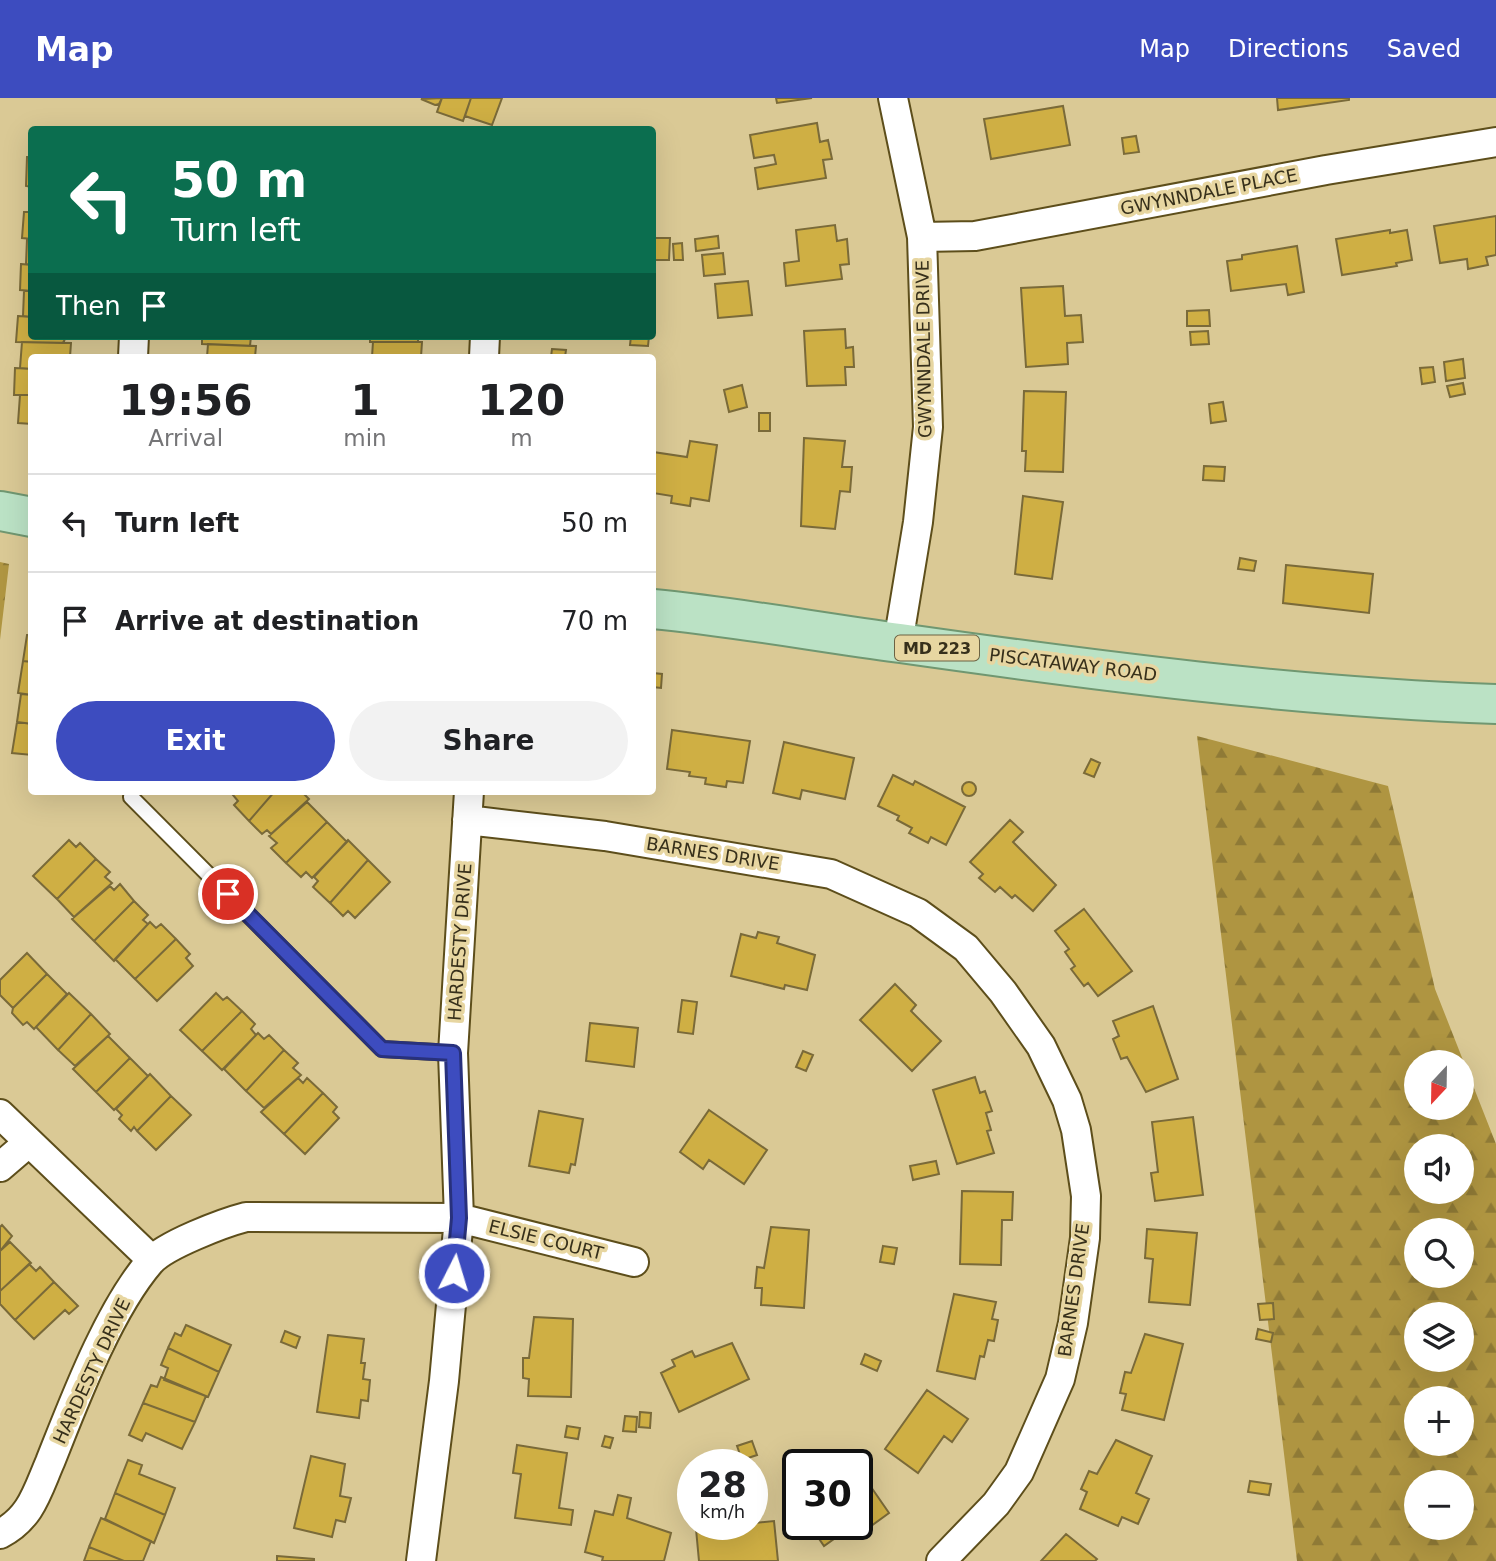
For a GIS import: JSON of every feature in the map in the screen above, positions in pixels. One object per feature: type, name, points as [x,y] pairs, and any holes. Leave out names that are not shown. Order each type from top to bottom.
[{"type":"main road","points":[[0,511],[28,516]]},
{"type":"main road","name":"PISCATAWAY ROAD","points":[[656,608],[744,618],[898,643],[1222,683],[1496,704]]},
{"type":"street","name":"GWYNNDALE DRIVE","points":[[893,98],[922,237],[928,427],[918,522],[898,643]]},
{"type":"street","name":"GWYNNDALE PLACE","points":[[922,237],[975,236],[1325,170],[1496,142]]},
{"type":"street","name":"HARDESTY DRIVE","points":[[421,1561],[444,1381],[459,1218],[453,1053],[469,795]]},
{"type":"street","name":"BARNES DRIVE","points":[[467,820],[605,836],[831,874],[918,913],[966,948],[1003,992],[1041,1046],[1067,1100],[1076,1130],[1086,1196],[1085,1238],[1073,1323],[1060,1379],[1019,1472],[996,1504],[941,1561]]},
{"type":"street","points":[[0,1114],[152,1260]]},
{"type":"street","points":[[0,1167],[28,1143]]},
{"type":"street","name":"HARDESTY DRIVE","points":[[0,1534],[12,1528],[34,1505],[99,1349],[125,1298],[152,1260],[219,1224],[246,1217],[459,1218]]},
{"type":"street","name":"ELSIE COURT","points":[[459,1218],[634,1262]]},
{"type":"lane","points":[[131,795],[382,1049],[453,1053]]},
{"type":"green space","points":[[0,562],[9,564],[0,640]]},
{"type":"green space","points":[[1197,736],[1388,786],[1435,989],[1459,1050],[1404,1050],[1404,1120],[1474,1120],[1474,1088],[1496,1144],[1496,1561],[1297,1561]]},
{"type":"building","points":[[442,98],[471,98],[463,121],[437,112]]},
{"type":"building","points":[[442,98],[439,104],[435,105],[421,99]]},
{"type":"building","points":[[471,98],[502,98],[492,125],[465,116]]},
{"type":"building","points":[[776,98],[812,98],[777,103]]},
{"type":"building","points":[[1277,98],[1349,98],[1349,100],[1278,110]]},
{"type":"building","points":[[1063,106],[1070,145],[991,159],[984,119]]},
{"type":"building","points":[[817,123],[820,142],[828,140],[832,159],[823,160],[826,178],[758,189],[755,168],[776,164],[774,155],[754,158],[750,135]]},
{"type":"building","points":[[1136,136],[1139,152],[1124,154],[1122,138]]},
{"type":"building","points":[[27,157],[28,157],[28,186]]},
{"type":"building","points":[[24,212],[28,212],[28,239],[22,238]]},
{"type":"building","points":[[1496,216],[1496,255],[1486,257],[1488,265],[1468,269],[1467,259],[1440,263],[1434,226]]},
{"type":"building","points":[[835,225],[837,241],[847,239],[849,264],[840,265],[842,279],[786,286],[784,263],[799,261],[796,230]]},
{"type":"building","points":[[1390,230],[1390,233],[1407,230],[1412,260],[1396,263],[1397,266],[1342,275],[1336,239]]},
{"type":"building","points":[[718,236],[719,248],[696,251],[695,239]]},
{"type":"building","points":[[656,238],[670,238],[669,260],[656,260]]},
{"type":"building","points":[[27,239],[28,239],[28,264]]},
{"type":"building","points":[[682,243],[683,260],[674,260],[673,244]]},
{"type":"building","points":[[1297,246],[1304,292],[1288,295],[1286,284],[1231,291],[1227,261],[1242,259],[1242,255]]},
{"type":"building","points":[[723,253],[725,274],[704,276],[702,255]]},
{"type":"building","points":[[21,264],[28,265],[28,291],[20,290]]},
{"type":"building","points":[[748,281],[752,315],[718,318],[715,284]]},
{"type":"building","points":[[1063,286],[1065,316],[1081,315],[1083,342],[1067,343],[1068,364],[1026,367],[1021,288]]},
{"type":"building","points":[[24,291],[28,291],[28,317],[23,316]]},
{"type":"building","points":[[1209,310],[1210,326],[1187,326],[1187,311]]},
{"type":"building","points":[[18,316],[28,317],[28,340],[64,340],[63,343],[16,342]]},
{"type":"building","points":[[845,329],[846,348],[853,347],[854,367],[845,367],[846,385],[807,386],[804,331]]},
{"type":"building","points":[[1208,331],[1209,344],[1191,345],[1190,332]]},
{"type":"building","points":[[202,340],[251,340],[250,346],[202,344]]},
{"type":"building","points":[[370,340],[418,340],[418,342]]},
{"type":"building","points":[[631,340],[649,340],[648,346],[630,345]]},
{"type":"building","points":[[22,342],[71,343],[70,354],[28,354],[28,369],[20,368]]},
{"type":"building","points":[[373,342],[422,342],[421,354],[372,354]]},
{"type":"building","points":[[208,344],[256,346],[255,354],[207,354]]},
{"type":"building","points":[[552,349],[566,350],[565,354],[551,354]]},
{"type":"building","points":[[1463,359],[1465,378],[1446,381],[1444,362]]},
{"type":"building","points":[[1433,367],[1435,382],[1422,384],[1420,368]]},
{"type":"building","points":[[15,368],[28,369],[28,395],[14,395]]},
{"type":"building","points":[[1463,383],[1465,394],[1450,397],[1447,386]]},
{"type":"building","points":[[742,385],[747,407],[729,412],[724,390]]},
{"type":"building","points":[[1024,391],[1066,392],[1063,472],[1025,471],[1026,451],[1022,451]]},
{"type":"building","points":[[20,395],[28,395],[28,424],[18,423]]},
{"type":"building","points":[[1223,402],[1226,421],[1211,423],[1209,404]]},
{"type":"building","points":[[759,413],[770,413],[770,431],[759,431]]},
{"type":"building","points":[[804,438],[845,441],[842,467],[852,467],[850,492],[840,491],[835,529],[801,526]]},
{"type":"building","points":[[690,441],[717,445],[709,501],[691,498],[690,506],[671,503],[672,496],[656,493],[656,452],[687,457]]},
{"type":"building","points":[[1204,466],[1225,467],[1224,481],[1203,480]]},
{"type":"building","points":[[1023,496],[1063,502],[1052,579],[1015,574]]},
{"type":"building","points":[[1240,558],[1256,561],[1254,571],[1238,569]]},
{"type":"building","points":[[1286,565],[1373,574],[1369,613],[1283,603]]},
{"type":"building","points":[[27,635],[28,635],[28,662],[23,661]]},
{"type":"building","points":[[23,661],[28,662],[28,694],[18,693]]},
{"type":"building","points":[[656,673],[662,674],[661,688],[656,687]]},
{"type":"building","points":[[21,694],[28,695],[28,723],[17,722]]},
{"type":"building","points":[[17,722],[28,723],[28,755],[12,753]]},
{"type":"building","points":[[672,730],[750,741],[743,783],[727,781],[726,787],[705,784],[706,778],[689,776],[690,772],[667,769]]},
{"type":"building","points":[[784,742],[854,758],[845,799],[802,790],[800,799],[773,793]]},
{"type":"building","points":[[1091,759],[1100,763],[1094,777],[1084,773]]},
{"type":"building","points":[[893,775],[913,785],[915,781],[965,807],[946,845],[931,837],[928,843],[909,833],[912,828],[897,820],[899,816],[878,806]]},
{"type":"building","points":[[966,782],[972,782],[976,789],[972,796],[966,796],[962,792],[962,786]]},
{"type":"building","points":[[233,795],[272,795],[249,821],[234,805],[238,801]]},
{"type":"building","points":[[272,795],[305,795],[309,799],[271,834],[267,830],[262,834],[249,821]]},
{"type":"building","points":[[307,802],[327,822],[286,863],[271,848],[277,843],[269,836]]},
{"type":"building","points":[[1010,820],[1023,832],[1013,842],[1056,885],[1033,911],[1015,895],[1012,898],[1000,887],[995,892],[979,878],[983,874],[970,862]]},
{"type":"building","points":[[327,822],[347,842],[312,878],[306,872],[301,877],[286,863]]},
{"type":"building","points":[[69,840],[76,847],[80,843],[96,859],[57,899],[33,876]]},
{"type":"building","points":[[348,840],[368,860],[330,903],[313,887],[318,881],[314,877]]},
{"type":"building","points":[[96,859],[110,872],[105,877],[112,883],[74,917],[57,899]]},
{"type":"building","points":[[368,860],[390,882],[355,918],[348,911],[343,916],[330,903]]},
{"type":"building","points":[[120,884],[134,901],[94,941],[72,919],[110,886],[114,890]]},
{"type":"building","points":[[134,901],[148,915],[143,920],[148,924],[114,961],[94,941]]},
{"type":"building","points":[[1084,909],[1132,971],[1098,996],[1088,983],[1084,986],[1071,969],[1075,966],[1065,952],[1069,949],[1055,931]]},
{"type":"building","points":[[150,922],[156,928],[161,924],[176,939],[135,979],[115,959]]},
{"type":"building","points":[[758,932],[779,937],[777,943],[815,955],[807,990],[785,985],[784,989],[731,976],[741,934],[756,938]]},
{"type":"building","points":[[176,939],[190,954],[186,958],[193,966],[157,1001],[135,979]]},
{"type":"building","points":[[27,953],[47,974],[13,1008],[0,995],[0,980]]},
{"type":"building","points":[[47,974],[67,994],[34,1029],[27,1022],[23,1025],[12,1013],[13,1008]]},
{"type":"building","points":[[895,984],[916,1005],[911,1011],[941,1041],[912,1071],[860,1020]]},
{"type":"building","points":[[69,993],[91,1014],[58,1050],[36,1027]]},
{"type":"building","points":[[216,993],[223,1000],[227,997],[242,1011],[202,1051],[180,1030]]},
{"type":"building","points":[[682,1000],[697,1002],[693,1034],[678,1032]]},
{"type":"building","points":[[1153,1006],[1178,1079],[1146,1092],[1127,1057],[1121,1059],[1113,1039],[1119,1036],[1113,1021]]},
{"type":"building","points":[[242,1011],[255,1024],[251,1029],[256,1035],[222,1070],[202,1051]]},
{"type":"building","points":[[91,1014],[110,1034],[75,1066],[58,1050]]},
{"type":"building","points":[[590,1023],[638,1028],[634,1067],[586,1061]]},
{"type":"building","points":[[258,1033],[264,1039],[269,1035],[284,1050],[246,1091],[224,1069]]},
{"type":"building","points":[[108,1036],[130,1058],[96,1092],[73,1069]]},
{"type":"building","points":[[284,1050],[298,1063],[293,1068],[301,1075],[264,1108],[246,1091]]},
{"type":"building","points":[[803,1051],[813,1055],[806,1071],[796,1067]]},
{"type":"building","points":[[130,1058],[148,1076],[114,1110],[96,1092]]},
{"type":"building","points":[[150,1074],[171,1096],[137,1131],[134,1127],[131,1131],[119,1119],[122,1115],[116,1109]]},
{"type":"building","points":[[975,1077],[980,1093],[985,1091],[992,1111],[986,1113],[991,1130],[987,1131],[994,1153],[957,1164],[933,1090]]},
{"type":"building","points":[[298,1078],[303,1083],[307,1078],[323,1093],[284,1134],[261,1112]]},
{"type":"building","points":[[323,1093],[337,1107],[333,1112],[339,1118],[305,1154],[284,1134]]},
{"type":"building","points":[[171,1096],[191,1115],[156,1150],[137,1131]]},
{"type":"building","points":[[709,1110],[767,1150],[744,1184],[709,1160],[703,1169],[680,1152]]},
{"type":"building","points":[[539,1111],[583,1119],[575,1165],[571,1164],[569,1173],[529,1166]]},
{"type":"building","points":[[1193,1117],[1203,1195],[1155,1201],[1151,1173],[1158,1172],[1152,1122]]},
{"type":"building","points":[[936,1161],[939,1174],[913,1180],[910,1166]]},
{"type":"building","points":[[962,1191],[1013,1192],[1012,1220],[1002,1220],[1001,1265],[960,1264]]},
{"type":"building","points":[[2,1225],[12,1236],[0,1251],[0,1227]]},
{"type":"building","points":[[771,1227],[809,1230],[804,1308],[761,1305],[762,1288],[755,1288],[757,1267],[764,1268]]},
{"type":"building","points":[[1147,1229],[1197,1233],[1190,1305],[1149,1302],[1153,1259],[1145,1258]]},
{"type":"building","points":[[10,1242],[31,1263],[0,1291],[0,1251]]},
{"type":"building","points":[[883,1246],[897,1248],[894,1264],[880,1262]]},
{"type":"building","points":[[29,1264],[36,1271],[40,1267],[54,1282],[15,1320],[0,1304],[0,1291]]},
{"type":"building","points":[[54,1282],[78,1306],[69,1314],[65,1310],[34,1339],[15,1320]]},
{"type":"building","points":[[954,1294],[996,1302],[992,1319],[998,1320],[994,1341],[988,1340],[984,1357],[980,1356],[975,1379],[937,1371]]},
{"type":"building","points":[[1273,1303],[1274,1319],[1260,1320],[1258,1304]]},
{"type":"building","points":[[534,1317],[573,1319],[571,1397],[528,1396],[529,1379],[523,1378],[523,1358],[529,1358]]},
{"type":"building","points":[[186,1325],[231,1345],[219,1372],[168,1348],[175,1333],[181,1336]]},
{"type":"building","points":[[1258,1329],[1273,1333],[1271,1342],[1256,1339]]},
{"type":"building","points":[[285,1331],[300,1337],[296,1348],[281,1342]]},
{"type":"building","points":[[1145,1334],[1183,1344],[1164,1420],[1122,1410],[1126,1394],[1120,1393],[1125,1372],[1131,1373]]},
{"type":"building","points":[[328,1335],[364,1339],[361,1363],[365,1363],[363,1379],[370,1380],[368,1401],[361,1400],[359,1418],[317,1412]]},
{"type":"building","points":[[732,1343],[749,1379],[679,1412],[661,1373],[675,1366],[672,1360],[692,1351],[695,1357]]},
{"type":"building","points":[[168,1348],[219,1372],[208,1397],[164,1380],[168,1368],[161,1365]]},
{"type":"building","points":[[865,1354],[881,1361],[877,1371],[861,1364]]},
{"type":"building","points":[[161,1377],[206,1396],[195,1422],[143,1403],[151,1385],[157,1387]]},
{"type":"building","points":[[927,1390],[968,1419],[952,1442],[944,1436],[918,1473],[885,1449]]},
{"type":"building","points":[[143,1403],[195,1422],[182,1449],[146,1433],[142,1441],[129,1435]]},
{"type":"building","points":[[640,1412],[651,1413],[650,1428],[639,1427]]},
{"type":"building","points":[[625,1416],[637,1417],[636,1432],[623,1431]]},
{"type":"building","points":[[567,1426],[580,1428],[578,1439],[565,1437]]},
{"type":"building","points":[[605,1436],[613,1438],[610,1448],[602,1446]]},
{"type":"building","points":[[1116,1440],[1152,1456],[1136,1493],[1149,1499],[1138,1524],[1122,1517],[1118,1526],[1080,1509],[1087,1492],[1081,1489],[1089,1471],[1097,1474]]},
{"type":"building","points":[[752,1441],[755,1449],[738,1449],[737,1446]]},
{"type":"building","points":[[517,1445],[567,1453],[559,1508],[573,1510],[571,1525],[515,1518],[521,1474],[513,1473]]},
{"type":"building","points":[[311,1456],[345,1464],[340,1496],[351,1498],[345,1522],[336,1520],[332,1537],[294,1528]]},
{"type":"building","points":[[128,1460],[142,1465],[139,1474],[175,1488],[165,1515],[115,1493]]},
{"type":"building","points":[[1250,1481],[1271,1484],[1269,1495],[1248,1492]]},
{"type":"building","points":[[873,1490],[889,1513],[873,1525]]},
{"type":"building","points":[[115,1493],[165,1515],[154,1543],[105,1519]]},
{"type":"building","points":[[618,1495],[631,1498],[627,1518],[671,1533],[664,1561],[602,1561],[603,1557],[585,1552],[595,1511],[613,1515]]},
{"type":"building","points":[[101,1518],[151,1541],[143,1561],[124,1561],[89,1547]]},
{"type":"building","points":[[774,1521],[778,1561],[699,1561],[697,1540],[768,1540],[768,1522]]},
{"type":"building","points":[[1066,1534],[1097,1559],[1041,1561]]},
{"type":"building","points":[[820,1540],[832,1540],[824,1546]]},
{"type":"building","points":[[89,1547],[124,1561],[84,1561]]},
{"type":"building","points":[[277,1556],[314,1559],[314,1561],[277,1561]]},
{"type":"route","points":[[228,894],[382,1049],[453,1053],[459,1218],[454,1273]]}]
